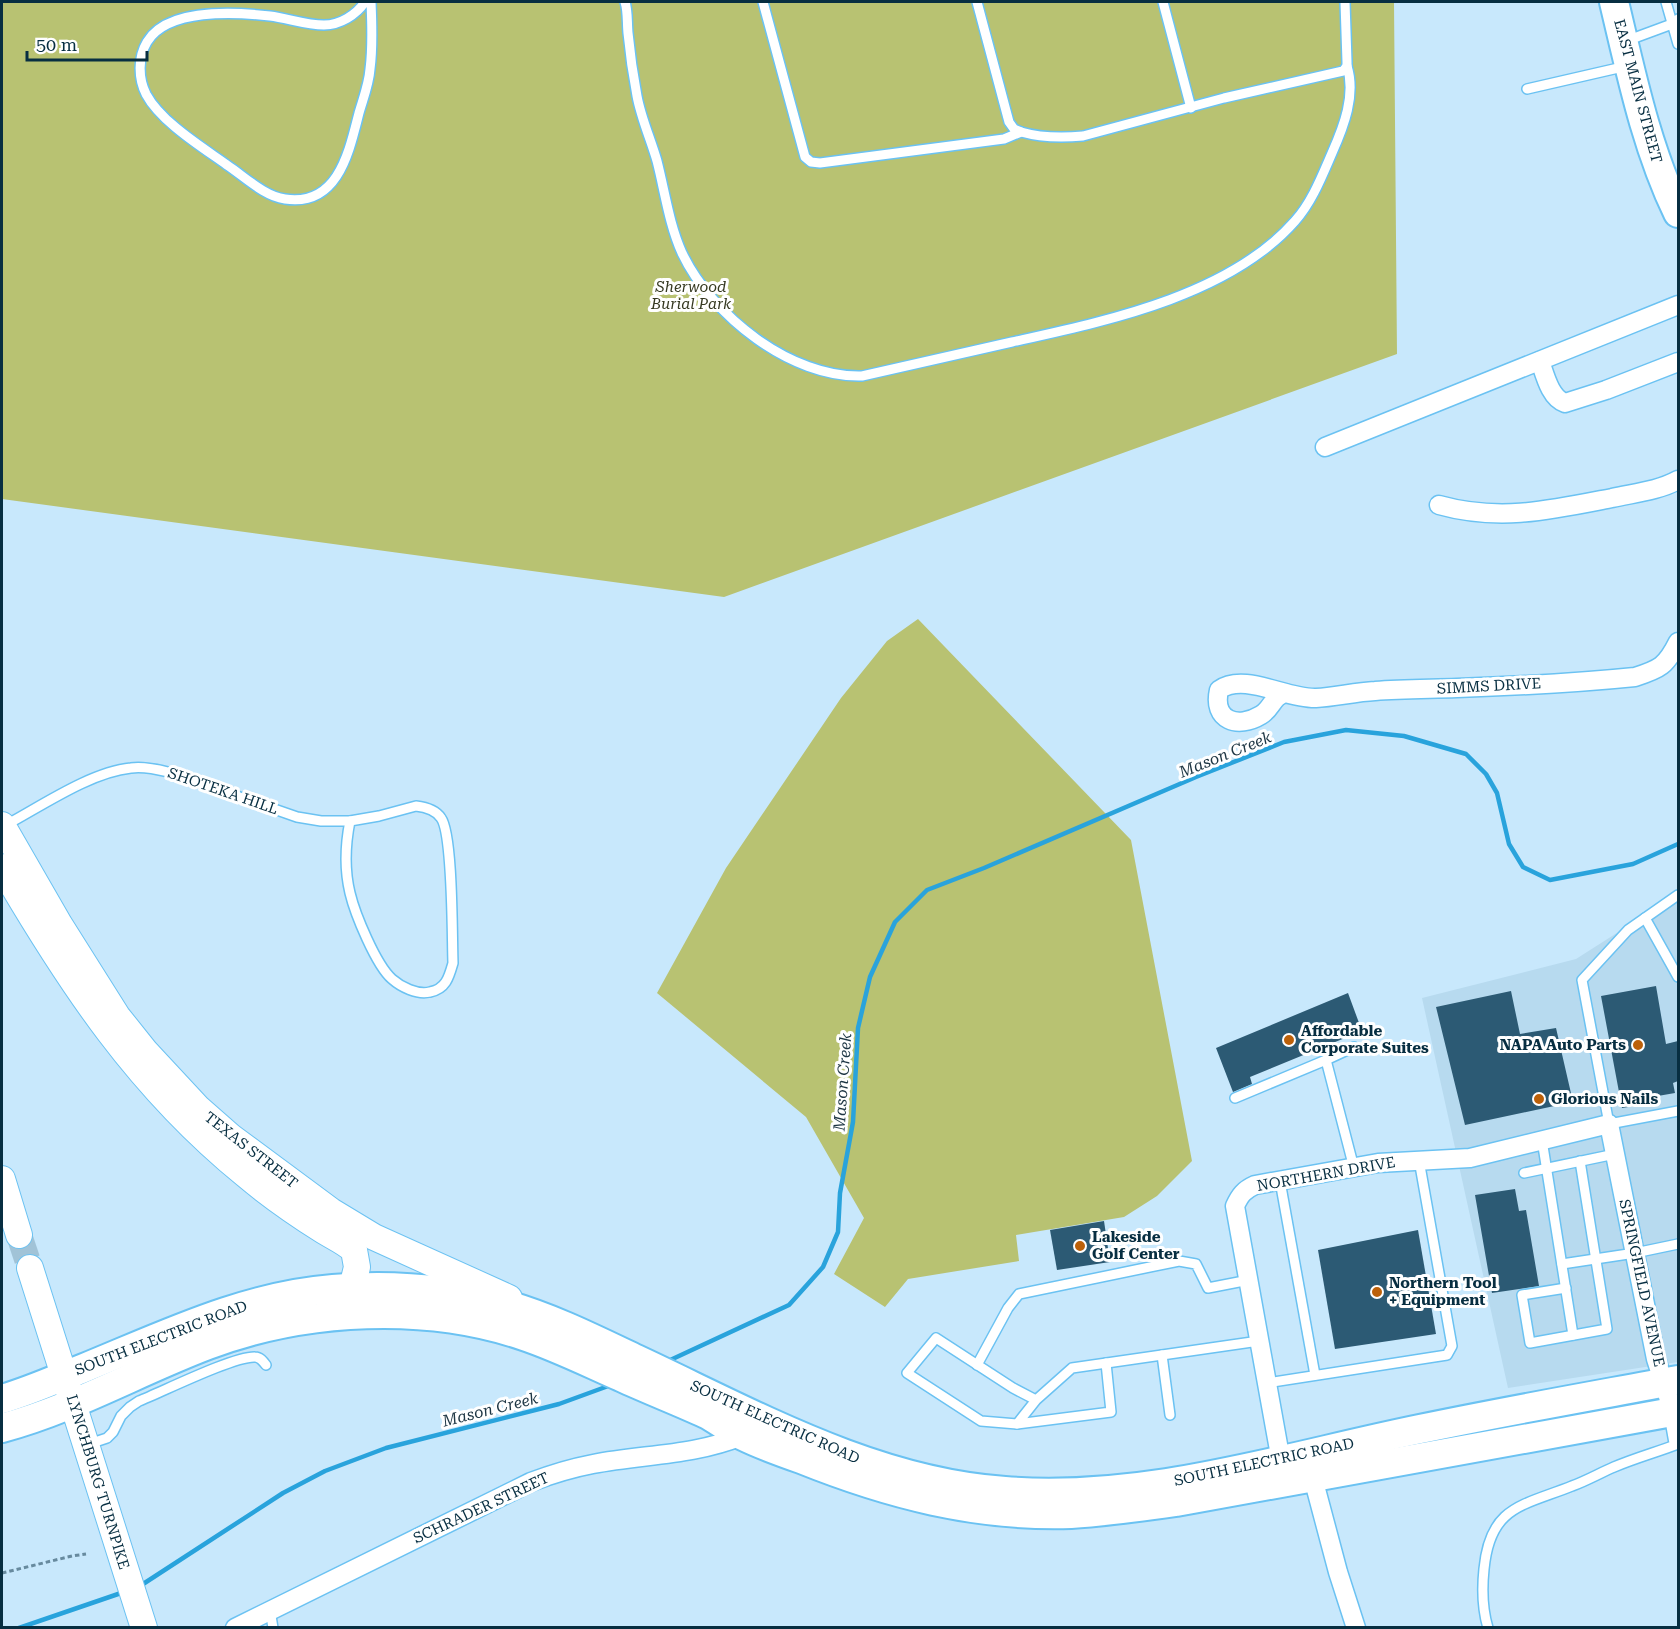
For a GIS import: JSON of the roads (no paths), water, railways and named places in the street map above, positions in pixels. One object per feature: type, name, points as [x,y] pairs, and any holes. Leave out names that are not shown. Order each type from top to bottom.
[{"type":"main road","name":"EAST MAIN STREET","points":[[1614,2],[1653,153],[1665,187],[1678,213]]},
{"type":"main road","name":"TEXAS STREET","points":[[2,826],[58,924],[117,1016],[146,1051],[231,1137],[331,1211],[374,1237],[496,1291],[546,1318]]},
{"type":"main road","name":"TEXAS STREET","points":[[2,867],[39,932],[93,1013],[136,1068],[174,1110],[246,1176],[285,1206],[354,1250],[357,1268],[352,1288]]},
{"type":"main road","points":[[2,1179],[19,1234]]},
{"type":"main road","name":"LYNCHBURG TURNPIKE","points":[[30,1268],[144,1628]]},
{"type":"main road","name":"SOUTH ELECTRIC ROAD","points":[[2,1399],[33,1389],[208,1317],[251,1303],[286,1295],[352,1288],[397,1287],[440,1291],[483,1299],[546,1318],[590,1351]]},
{"type":"main road","name":"SOUTH ELECTRIC ROAD","points":[[2,1428],[45,1414],[208,1345],[241,1334],[296,1321],[341,1315],[404,1315],[469,1323],[590,1351],[720,1410],[862,1461],[907,1475],[950,1484],[1003,1491],[1095,1492],[1148,1486],[1281,1461],[1420,1429],[1671,1381]]},
{"type":"main road","name":"SOUTH ELECTRIC ROAD","points":[[720,1410],[742,1436],[863,1483],[912,1497],[966,1507],[1021,1513],[1069,1514],[1115,1511],[1176,1502],[1676,1411]]},
{"type":"street","points":[[1325,447],[1678,305]]},
{"type":"street","points":[[1539,361],[1554,396],[1565,403],[1678,362]]},
{"type":"street","points":[[1439,505],[1485,514],[1518,514],[1657,489],[1678,480]]},
{"type":"street","name":"SIMMS DRIVE","points":[[1286,693],[1315,698],[1374,691],[1635,677],[1651,672],[1666,663],[1678,642]]},
{"type":"street","name":"NORTHERN DRIVE","points":[[1281,1461],[1235,1206],[1239,1196],[1246,1189],[1255,1185],[1280,1180],[1419,1160],[1470,1158],[1609,1124]]},
{"type":"street","name":"SPRINGFIELD AVENUE","points":[[1609,1124],[1656,1359],[1671,1381],[1678,1442]]},
{"type":"street","name":"SCHRADER STREET","points":[[235,1628],[272,1619],[531,1482],[563,1470],[595,1463],[707,1449],[742,1436]]},
{"type":"street","points":[[1313,1478],[1338,1572],[1356,1628]]},
{"type":"lane","points":[[365,2],[349,18],[322,25],[270,16],[231,14],[184,18],[170,22],[148,39],[143,50],[140,76],[145,93],[153,105],[184,134],[267,192],[285,199],[299,200],[313,196],[334,182],[352,141],[370,71],[371,2]]},
{"type":"lane","points":[[625,2],[637,99],[657,160],[673,230],[692,269],[720,307],[766,345],[792,360],[827,373],[844,376],[862,376],[885,371],[1047,334],[1130,312],[1184,293],[1250,260],[1275,241],[1296,220],[1322,177],[1337,144],[1351,96],[1351,79],[1347,66],[1345,2]]},
{"type":"lane","points":[[763,2],[805,157],[812,162],[820,163],[1004,139],[1021,132]]},
{"type":"lane","points":[[977,2],[1010,122],[1014,129],[1034,136],[1061,138],[1083,136],[1342,71],[1347,66]]},
{"type":"lane","points":[[1163,2],[1191,108]]},
{"type":"lane","points":[[1666,2],[1675,22],[1678,44]]},
{"type":"lane","points":[[1527,89],[1626,54],[1675,22]]},
{"type":"lane","name":"SHOTEKA HILL","points":[[2,826],[91,779],[111,771],[131,768],[150,768],[168,772],[297,817],[321,821],[350,821],[416,806],[433,810],[441,818],[446,829],[453,963],[450,976],[444,986],[436,991],[426,993],[402,987],[391,978],[380,963],[357,916],[350,894],[345,866],[345,843],[350,821]]},
{"type":"lane","points":[[1678,895],[1628,930],[1582,980],[1609,1124],[1678,1111]]},
{"type":"lane","points":[[1645,918],[1678,977]]},
{"type":"lane","points":[[1235,1098],[1354,1047]]},
{"type":"lane","points":[[1326,1060],[1354,1168]]},
{"type":"lane","points":[[1542,1140],[1573,1335]]},
{"type":"lane","points":[[1524,1173],[1615,1154]]},
{"type":"lane","points":[[1267,1383],[1447,1355],[1452,1346],[1419,1160]]},
{"type":"lane","points":[[1566,1288],[1522,1295],[1530,1343],[1607,1329],[1580,1161]]},
{"type":"lane","points":[[1280,1180],[1315,1376]]},
{"type":"lane","points":[[1562,1264],[1678,1244]]},
{"type":"lane","points":[[977,1365],[1008,1308],[1019,1294],[1179,1261],[1196,1264],[1208,1288],[1249,1280]]},
{"type":"lane","points":[[1036,1400],[936,1338],[907,1373],[981,1421],[1017,1424],[1111,1412],[1106,1363]]},
{"type":"lane","points":[[1017,1424],[1036,1400],[1072,1368],[1259,1341]]},
{"type":"lane","points":[[1162,1354],[1170,1415]]},
{"type":"lane","points":[[87,1445],[113,1432],[121,1416],[139,1401],[230,1363],[256,1357],[266,1365]]},
{"type":"lane","points":[[1488,1628],[1484,1615],[1483,1583],[1486,1550],[1497,1523],[1523,1504],[1678,1442]]},
{"type":"waterway","name":"Mason Creek","points":[[666,1362],[789,1305],[823,1267],[838,1232],[840,1193],[853,1122],[858,1028],[870,977],[895,922],[927,890],[1284,742],[1346,730],[1404,736],[1466,754],[1486,774],[1497,793],[1509,844],[1523,867],[1550,880],[1633,864],[1678,844]]},
{"type":"waterway","name":"Mason Creek","points":[[140,1586],[283,1493],[325,1471],[386,1448],[559,1404],[611,1385]]},
{"type":"waterway","name":"Mason Creek","points":[[19,1628],[124,1592]]},
{"type":"tunnel","points":[[19,1235],[30,1268]]},
{"type":"place","name":"Affordable Corporate Suites","points":[[1289,1040]]},
{"type":"place","name":"NAPA Auto Parts","points":[[1638,1045]]},
{"type":"place","name":"Glorious Nails","points":[[1539,1099]]},
{"type":"place","name":"Lakeside Golf Center","points":[[1080,1246]]},
{"type":"place","name":"Northern Tool + Equipment","points":[[1377,1292]]},
{"type":"park label","name":"Sherwood Burial Park","points":[[691,296]]}]
